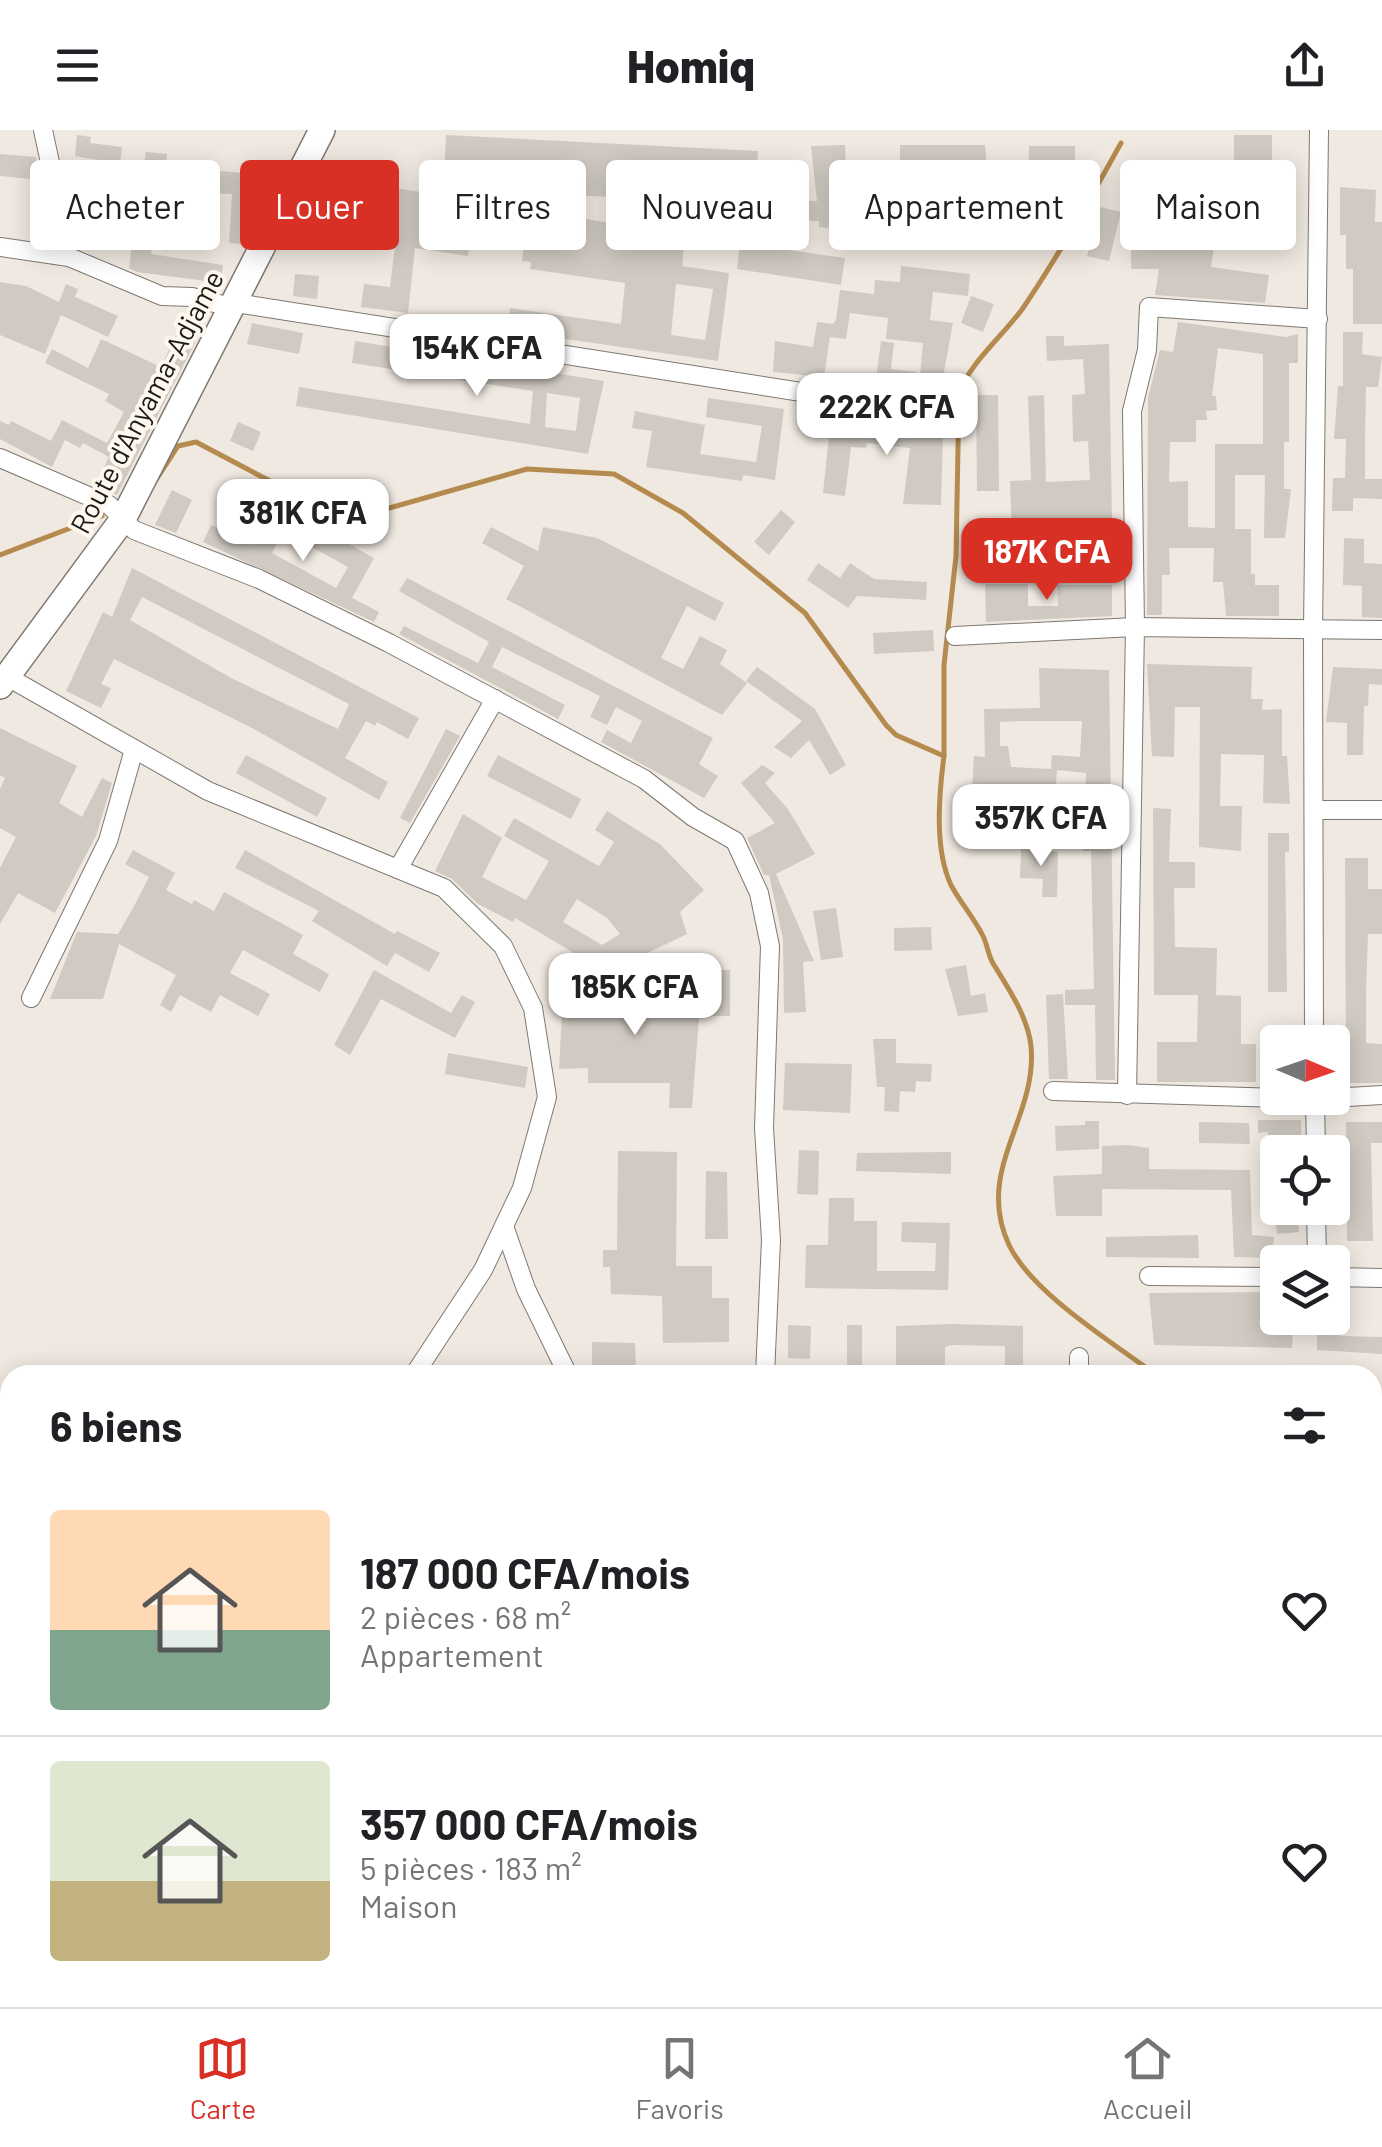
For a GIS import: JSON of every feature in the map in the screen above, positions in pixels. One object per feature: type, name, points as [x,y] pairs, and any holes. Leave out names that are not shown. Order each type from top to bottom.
[{"type":"street","points":[[43,130],[49,160]]},
{"type":"street","name":"Route d'Anyama-Adjame","points":[[3,681],[74,590],[122,519],[322,130]]},
{"type":"street","points":[[1314,1025],[1313,631],[1319,130]]},
{"type":"street","points":[[0,248],[69,257],[162,296],[192,296],[916,410]]},
{"type":"street","points":[[1127,1095],[1136,627],[1132,411],[1147,350],[1149,307],[1318,319]]},
{"type":"street","points":[[0,458],[110,504],[134,530],[259,579],[495,699],[644,779],[693,817],[735,840],[759,892],[770,946],[764,1128],[771,1240],[765,1365]]},
{"type":"street","points":[[954,636],[1136,627],[1382,630]]},
{"type":"street","points":[[3,681],[208,791],[444,888],[503,946],[533,1008],[547,1097],[522,1188],[483,1270],[421,1365]]},
{"type":"street","points":[[398,868],[495,699]]},
{"type":"street","points":[[31,998],[108,841],[133,752]]},
{"type":"street","points":[[1314,810],[1382,810]]},
{"type":"street","points":[[1054,1091],[1260,1097]]},
{"type":"street","points":[[1350,1096],[1382,1095]]},
{"type":"street","points":[[504,1226],[526,1289],[563,1365]]},
{"type":"street","points":[[1150,1276],[1260,1277]]},
{"type":"street","points":[[1350,1278],[1382,1278]]},
{"type":"building","points":[[77,135],[91,137],[90,143],[122,147],[120,160],[75,156]]},
{"type":"building","points":[[446,135],[758,151],[757,160],[606,160],[606,197],[586,196],[586,160],[445,160]]},
{"type":"building","points":[[1234,135],[1272,135],[1272,160],[1234,160]]},
{"type":"building","points":[[845,145],[846,160],[829,160],[829,228],[819,227],[819,221],[809,221],[809,201],[817,201],[811,146]]},
{"type":"building","points":[[900,145],[985,145],[986,160],[900,160]]},
{"type":"building","points":[[1029,146],[1075,146],[1075,160],[1029,160]]},
{"type":"building","points":[[146,152],[167,154],[166,160],[145,160]]},
{"type":"building","points":[[0,154],[36,157],[30,160],[30,179],[0,176]]},
{"type":"building","points":[[220,171],[240,173],[240,244],[229,243],[232,194],[220,194]]},
{"type":"building","points":[[1340,187],[1376,190],[1375,222],[1382,222],[1382,324],[1353,324],[1353,269],[1346,269],[1346,235],[1340,235]]},
{"type":"building","points":[[399,189],[419,192],[419,249],[415,248],[408,313],[361,307],[364,284],[390,287],[395,250],[399,250]]},
{"type":"building","points":[[1100,207],[1120,212],[1109,261],[1087,256],[1089,250],[1100,250]]},
{"type":"building","points":[[586,219],[606,222],[606,250],[684,250],[682,266],[729,273],[718,361],[476,326],[477,316],[509,318],[510,308],[621,324],[625,283],[530,269],[531,262],[522,261],[523,250],[586,250]],"holes":[[[676,284],[713,289],[705,340],[671,335]]]},
{"type":"building","points":[[131,250],[152,250],[151,254],[223,265],[221,283],[129,268]]},
{"type":"building","points":[[428,250],[469,250],[468,256]]},
{"type":"building","points":[[739,250],[789,250],[845,258],[841,285],[737,269]]},
{"type":"building","points":[[1131,250],[1213,250],[1211,267],[1269,275],[1265,303],[1155,295],[1159,269],[1131,269]]},
{"type":"building","points":[[901,266],[970,274],[968,296],[933,292],[930,320],[953,323],[943,377],[920,375],[923,343],[886,339],[888,318],[850,313],[846,339],[830,337],[824,377],[773,372],[775,341],[813,347],[817,322],[833,324],[836,320],[840,290],[874,294],[875,280],[900,282]]},
{"type":"building","points":[[295,274],[319,276],[317,299],[293,296]]},
{"type":"building","points":[[0,282],[26,286],[59,302],[66,284],[78,289],[75,297],[118,316],[108,337],[61,315],[45,354],[0,335]]},
{"type":"building","points":[[971,296],[994,304],[983,332],[961,323]]},
{"type":"building","points":[[186,313],[205,323],[117,495],[95,485],[109,457],[83,443],[80,448],[65,440],[52,467],[0,439],[0,421],[9,425],[11,421],[51,441],[62,420],[107,443],[124,412],[105,401],[109,394],[45,363],[52,349],[88,368],[101,339],[161,367]]},
{"type":"building","points":[[1178,322],[1286,337],[1298,334],[1298,363],[1289,363],[1289,442],[1284,442],[1284,489],[1291,489],[1285,538],[1264,538],[1265,475],[1235,475],[1235,529],[1251,529],[1251,574],[1255,574],[1255,585],[1279,585],[1279,616],[1226,616],[1223,582],[1213,582],[1214,548],[1169,548],[1170,575],[1162,575],[1162,615],[1147,615],[1148,398],[1160,350],[1173,352]],"holes":[[[1218,348],[1263,354],[1263,444],[1215,444],[1215,528],[1188,527],[1188,481],[1169,482],[1170,442],[1196,442],[1196,420],[1207,420],[1206,411],[1217,410],[1216,396],[1212,396]]]},
{"type":"building","points":[[252,323],[303,333],[299,354],[247,344]]},
{"type":"building","points":[[1343,332],[1363,332],[1362,354],[1382,357],[1378,387],[1366,387],[1365,479],[1382,479],[1382,499],[1353,498],[1353,511],[1332,511],[1333,478],[1345,478],[1346,439],[1334,439],[1338,386],[1343,386]]},
{"type":"building","points":[[1046,336],[1064,336],[1064,346],[1109,344],[1112,522],[1072,524],[1073,539],[1012,541],[1010,481],[1031,480],[1028,396],[1044,395],[1046,482],[1090,480],[1088,441],[1073,442],[1072,395],[1085,394],[1083,359],[1047,361]]},
{"type":"building","points":[[355,341],[604,381],[588,454],[296,406],[299,387],[530,424],[533,391],[352,363]],"holes":[[[547,393],[580,398],[576,431],[545,427]]]},
{"type":"building","points":[[881,341],[894,343],[891,369],[916,372],[914,393],[875,387]]},
{"type":"building","points":[[976,395],[998,395],[999,491],[977,491]]},
{"type":"building","points":[[708,398],[784,409],[775,480],[743,475],[742,481],[646,467],[652,431],[632,428],[635,411],[705,425],[700,454],[756,462],[762,426],[706,417]]},
{"type":"building","points":[[831,417],[943,434],[941,505],[903,504],[910,448],[867,443],[866,448],[851,447],[845,496],[823,493]]},
{"type":"building","points":[[238,422],[261,432],[253,451],[230,441]]},
{"type":"building","points":[[229,484],[271,504],[264,520],[221,500]]},
{"type":"building","points":[[172,490],[192,500],[176,533],[155,525]]},
{"type":"building","points":[[781,510],[795,522],[769,555],[754,542]]},
{"type":"building","points":[[267,522],[284,530],[272,553],[336,588],[348,567],[306,544],[316,526],[374,558],[352,598],[379,612],[374,622],[203,542],[211,525],[255,545]]},
{"type":"building","points":[[491,527],[538,551],[543,527],[597,538],[724,603],[715,621],[687,606],[661,658],[683,669],[700,636],[727,650],[720,664],[747,683],[722,715],[506,599],[524,566],[482,543]]},
{"type":"building","points":[[1344,538],[1364,539],[1364,563],[1382,564],[1382,618],[1362,617],[1362,586],[1343,585]]},
{"type":"building","points":[[818,563],[840,578],[850,563],[874,579],[927,582],[926,600],[857,596],[848,608],[807,580]]},
{"type":"building","points":[[132,568],[419,718],[408,739],[377,722],[375,726],[366,721],[345,758],[388,782],[379,800],[254,729],[114,659],[101,684],[111,688],[101,708],[66,691],[103,612],[112,617]],"holes":[[[142,597],[349,704],[338,729],[231,678],[130,620]]]},
{"type":"building","points":[[407,578],[713,738],[699,764],[718,776],[704,798],[601,742],[607,730],[631,743],[642,721],[616,707],[607,725],[590,717],[600,696],[502,647],[492,667],[565,705],[558,719],[399,634],[404,626],[478,663],[489,642],[399,591]]},
{"type":"building","points":[[985,584],[1028,584],[1028,606],[1058,606],[1057,585],[1112,585],[1112,616],[986,622]]},
{"type":"building","points":[[933,630],[934,651],[874,654],[873,633]]},
{"type":"building","points":[[1147,664],[1252,667],[1251,699],[1263,699],[1262,710],[1282,709],[1282,756],[1287,756],[1290,804],[1263,803],[1264,755],[1221,754],[1220,806],[1242,806],[1241,851],[1199,847],[1200,707],[1175,707],[1174,757],[1152,756]]},
{"type":"building","points":[[757,667],[815,709],[846,765],[830,775],[809,740],[791,758],[774,747],[802,721],[746,681]]},
{"type":"building","points":[[1333,667],[1382,669],[1382,685],[1369,684],[1368,706],[1364,706],[1363,755],[1347,755],[1347,723],[1326,722]]},
{"type":"building","points":[[1039,668],[1109,670],[1115,1080],[1096,1080],[1095,1005],[1065,1005],[1065,990],[1094,989],[1091,851],[1083,851],[1086,773],[1057,770],[1055,801],[1004,798],[1004,807],[971,806],[974,756],[985,757],[984,709],[1040,708]],"holes":[[[1082,721],[1080,757],[1052,755],[1051,769],[1011,767],[1008,746],[1000,746],[1000,722]]]},
{"type":"building","points":[[0,728],[77,766],[59,803],[82,817],[102,778],[112,783],[96,836],[55,913],[18,893],[0,924],[0,868],[16,837],[0,828],[0,789],[5,778],[0,775]]},
{"type":"building","points":[[446,729],[460,736],[410,823],[400,818]]},
{"type":"building","points":[[246,755],[327,798],[317,817],[236,773]]},
{"type":"building","points":[[498,755],[581,799],[571,819],[487,776]]},
{"type":"building","points":[[762,765],[775,773],[765,783],[788,809],[815,854],[776,874],[814,961],[803,962],[806,1012],[784,1013],[783,939],[769,875],[764,875],[747,838],[775,823],[741,783]]},
{"type":"building","points":[[1153,808],[1171,809],[1169,862],[1195,862],[1195,888],[1174,888],[1175,947],[1217,948],[1216,995],[1241,996],[1241,1044],[1256,1044],[1256,1082],[1157,1082],[1157,1042],[1197,1042],[1198,995],[1154,995]]},
{"type":"building","points":[[607,811],[661,845],[704,890],[680,912],[687,934],[614,969],[625,969],[596,988],[596,966],[515,918],[513,922],[478,904],[452,879],[435,871],[463,814],[502,838],[482,877],[526,900],[549,861],[504,836],[514,818],[599,866],[614,842],[595,830]],"holes":[[[577,899],[607,918],[620,934],[602,945],[563,922]]]},
{"type":"building","points":[[1268,833],[1289,833],[1289,852],[1285,852],[1287,992],[1268,992]]},
{"type":"building","points":[[1021,849],[1058,852],[1057,897],[1042,897],[1043,879],[1020,878]]},
{"type":"building","points":[[133,850],[175,873],[166,890],[192,904],[194,900],[214,911],[224,892],[303,935],[293,954],[329,974],[320,992],[243,950],[230,973],[270,994],[258,1016],[220,995],[211,1012],[180,995],[171,1012],[160,1005],[176,975],[119,944],[103,999],[50,999],[77,932],[118,934],[133,908],[149,877],[125,864]]},
{"type":"building","points":[[245,850],[395,934],[397,931],[440,953],[429,972],[395,953],[387,966],[312,921],[319,911],[235,868]]},
{"type":"building","points":[[1345,858],[1368,858],[1368,889],[1382,889],[1382,934],[1368,934],[1366,1043],[1382,1044],[1382,1083],[1350,1083],[1350,1025],[1346,1025]]},
{"type":"building","points":[[836,908],[843,957],[821,960],[813,911]]},
{"type":"building","points":[[931,927],[932,950],[894,951],[894,928]]},
{"type":"building","points":[[966,965],[971,996],[985,993],[988,1012],[958,1016],[945,969]]},
{"type":"building","points":[[374,970],[451,1013],[462,995],[475,1002],[455,1038],[381,999],[350,1055],[334,1045]]},
{"type":"building","points":[[663,970],[688,970],[686,1017],[699,1018],[692,1108],[669,1108],[670,1083],[588,1083],[588,1068],[559,1069],[562,1014],[579,1014],[579,992],[663,993]]},
{"type":"building","points":[[712,970],[730,970],[730,1016],[711,1016]]},
{"type":"building","points":[[1063,994],[1068,1079],[1049,1079],[1046,995]]},
{"type":"building","points":[[873,1039],[896,1039],[896,1063],[932,1064],[931,1082],[916,1081],[915,1092],[900,1091],[899,1112],[884,1111],[885,1087],[877,1087]]},
{"type":"building","points":[[448,1053],[528,1067],[525,1088],[445,1074]]},
{"type":"building","points":[[785,1063],[852,1064],[850,1113],[783,1110]]},
{"type":"building","points":[[1258,1120],[1301,1120],[1301,1135],[1258,1133]]},
{"type":"building","points":[[1085,1121],[1099,1121],[1099,1149],[1056,1151],[1055,1126],[1085,1125]]},
{"type":"building","points":[[1199,1122],[1249,1123],[1250,1144],[1199,1143]]},
{"type":"building","points":[[1346,1122],[1382,1122],[1382,1143],[1371,1143],[1373,1241],[1347,1241],[1350,1135],[1346,1135]]},
{"type":"building","points":[[1102,1146],[1149,1148],[1149,1169],[1250,1170],[1252,1235],[1274,1237],[1273,1245],[1260,1245],[1260,1258],[1234,1257],[1231,1190],[1102,1189],[1102,1216],[1056,1216],[1053,1176],[1102,1174]]},
{"type":"building","points":[[799,1150],[819,1151],[818,1195],[797,1194]]},
{"type":"building","points":[[618,1151],[677,1152],[676,1266],[712,1266],[712,1298],[729,1298],[729,1342],[663,1343],[662,1296],[611,1294],[610,1267],[603,1267],[603,1250],[617,1250]]},
{"type":"building","points":[[951,1152],[951,1174],[856,1171],[857,1153]]},
{"type":"building","points":[[706,1171],[727,1172],[728,1239],[705,1239]]},
{"type":"building","points":[[829,1198],[854,1198],[854,1221],[877,1221],[877,1271],[935,1271],[936,1243],[901,1242],[902,1222],[950,1223],[948,1290],[805,1288],[806,1245],[828,1245]]},
{"type":"building","points":[[1276,1225],[1298,1225],[1299,1232],[1277,1234]]},
{"type":"building","points":[[1198,1235],[1199,1258],[1106,1257],[1106,1237]]},
{"type":"building","points":[[1260,1292],[1260,1335],[1293,1335],[1292,1348],[1154,1345],[1149,1293]]},
{"type":"building","points":[[788,1325],[811,1326],[810,1359],[788,1358]]},
{"type":"building","points":[[847,1325],[862,1325],[862,1365],[847,1365]]},
{"type":"building","points":[[896,1326],[1023,1326],[1023,1365],[1005,1365],[1005,1346],[951,1345],[945,1347],[945,1365],[896,1365]]},
{"type":"building","points":[[1317,1335],[1382,1337],[1382,1354],[1317,1350]]},
{"type":"building","points":[[592,1342],[635,1343],[636,1365],[592,1365]]},
{"type":"waterway","points":[[944,755],[944,665],[956,556],[959,394],[971,371],[1036,288],[1121,143]]},
{"type":"waterway","points":[[156,480],[178,446],[196,442],[323,509],[379,511],[527,469],[614,474],[683,513],[805,613],[886,725],[896,735],[944,756],[939,821],[946,871],[1017,1004],[1031,1046],[1026,1097],[1002,1168],[999,1192],[1000,1218],[1009,1245],[1020,1263],[1054,1299],[1142,1365]]},
{"type":"waterway","points":[[0,555],[102,516]]}]
